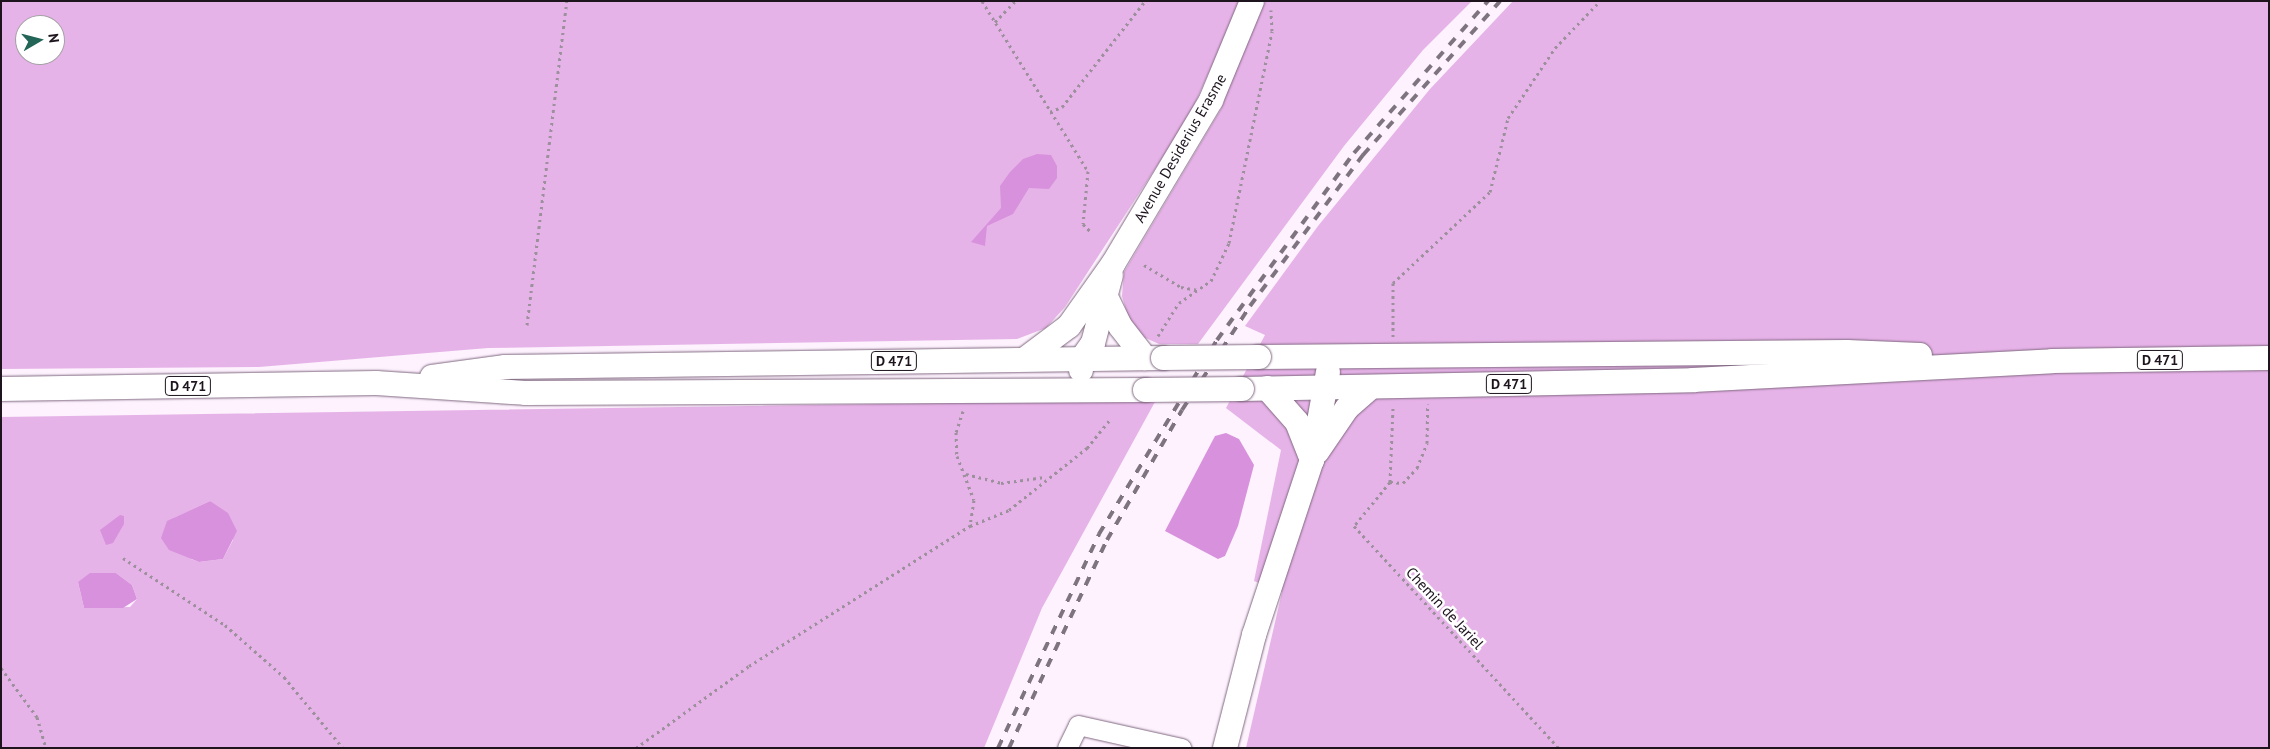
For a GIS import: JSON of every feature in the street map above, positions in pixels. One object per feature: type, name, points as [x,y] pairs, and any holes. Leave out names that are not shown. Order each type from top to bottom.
[{"type":"main road","name":"Avenue Desiderius Erasme","points":[[1113,264],[1211,100],[1252,1]]},
{"type":"main road","points":[[1080,389],[1081,360],[1093,343],[1113,264]]},
{"type":"main road","points":[[1025,359],[1069,326],[1113,264]]},
{"type":"main road","points":[[1106,297],[1126,336],[1155,351]]},
{"type":"main road","points":[[1069,326],[1072,348],[1081,360]]},
{"type":"main road","name":"D 471","points":[[376,384],[505,368],[1025,359],[1081,360],[1155,351],[1259,357],[1847,352],[2052,361]]},
{"type":"main road","points":[[1225,748],[1257,626],[1312,460],[1331,357]]},
{"type":"main road","name":"D 471","points":[[1,389],[376,384],[526,393],[975,388],[1145,390],[1370,388],[1694,380],[2052,361],[2269,358]]},
{"type":"main road","points":[[1267,388],[1297,422],[1312,460]]},
{"type":"main road","points":[[1312,460],[1347,408],[1370,388]]},
{"type":"lane","points":[[1067,748],[1078,725],[1181,748]]},
{"type":"path","points":[[527,325],[567,1]]},
{"type":"path","points":[[982,1],[1088,171],[1083,224],[1090,231]]},
{"type":"path","points":[[994,22],[1015,1]]},
{"type":"path","points":[[1050,112],[1062,107],[1145,1]]},
{"type":"path","points":[[1155,351],[1165,319],[1215,276],[1229,242],[1272,31],[1270,1]]},
{"type":"path","points":[[1393,345],[1393,283],[1487,196],[1508,118],[1555,48],[1600,1]]},
{"type":"path","points":[[1144,265],[1181,286],[1198,290]]},
{"type":"path","points":[[1393,406],[1390,482],[1403,483],[1424,452],[1428,386]]},
{"type":"path","points":[[970,526],[974,500],[957,456],[956,432],[975,388]]},
{"type":"path","points":[[636,748],[749,666],[970,526],[1009,510],[1047,476],[1087,448],[1110,420]]},
{"type":"path","points":[[965,474],[1001,483],[1047,476]]},
{"type":"path","name":"Chemin de Jariel","points":[[1390,482],[1354,526],[1559,748]]},
{"type":"path","points":[[123,558],[226,625],[284,676],[343,748]]},
{"type":"path","points":[[1,668],[36,717],[46,748]]},
{"type":"shaded area","points":[[1,1],[1241,1],[1189,117],[1065,307],[1046,328],[1017,339],[488,348],[259,367],[1,369]]},
{"type":"shaded area","points":[[1260,1],[1472,1],[1423,50],[1344,146],[1198,344],[1159,344],[1141,336],[1128,317],[1122,296],[1124,272],[1221,109]]},
{"type":"shaded area","points":[[1513,1],[2269,1],[2269,748],[1246,748],[1282,592],[1254,581],[1281,450],[1226,408],[1265,335],[1245,326],[1318,226],[1430,89]]},
{"type":"shaded area","points":[[1037,154],[1051,155],[1057,166],[1057,178],[1049,189],[1029,188],[1013,214],[987,226],[985,246],[971,242],[1001,208],[1000,186],[1010,172],[1023,159]]},
{"type":"shaded area","points":[[1156,400],[1042,608],[984,748],[1,748],[1,417]],"holes":[[[210,501],[233,540],[223,559],[199,562],[191,559],[174,518]],[[116,573],[132,585],[137,599],[130,607],[84,608],[78,582]]]},
{"type":"shaded area","points":[[1226,433],[1239,439],[1254,465],[1238,526],[1225,556],[1218,559],[1165,531],[1215,436]]},
{"type":"shaded area","points":[[210,501],[228,513],[237,531],[223,559],[199,562],[169,550],[161,538],[167,521]]},
{"type":"shaded area","points":[[120,515],[124,516],[124,524],[113,543],[106,545],[100,530]]},
{"type":"shaded area","points":[[90,573],[116,573],[132,585],[137,599],[123,608],[84,608],[78,582]]},
{"type":"railway","points":[[998,748],[1099,534],[1217,340],[1354,153],[1488,1]]},
{"type":"railway","points":[[1009,748],[1107,540],[1182,410],[1250,306],[1363,155],[1500,1]]}]
